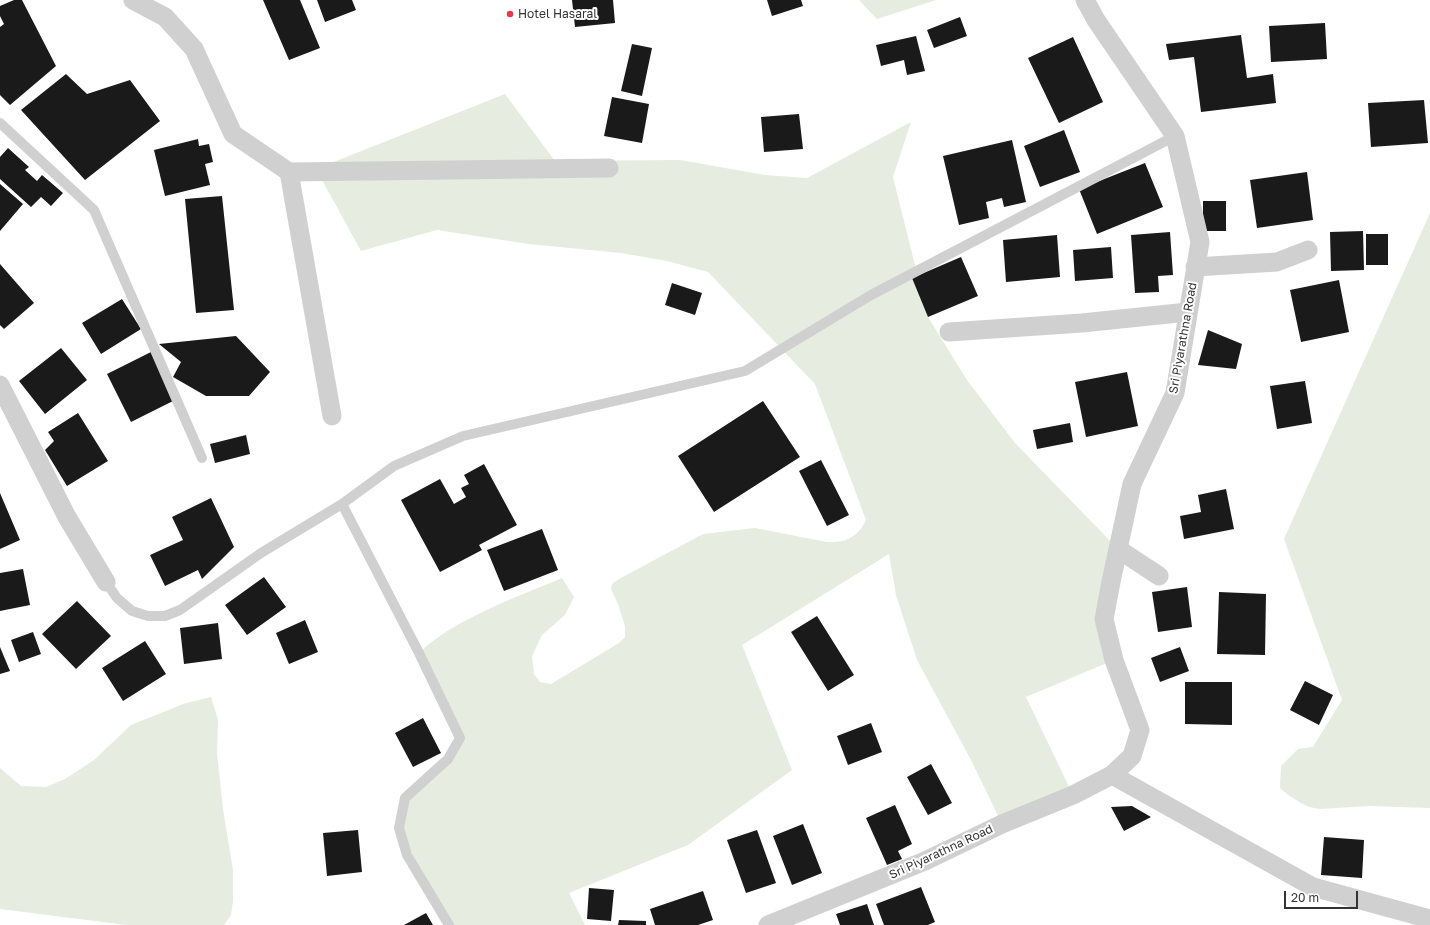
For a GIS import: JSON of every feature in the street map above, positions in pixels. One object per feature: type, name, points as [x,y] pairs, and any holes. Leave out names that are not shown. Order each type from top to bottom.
[{"type":"street","points":[[132,0],[165,17],[194,49],[233,134],[289,172],[609,168]]},
{"type":"street","name":"Sri Piyarathna Road","points":[[768,925],[925,861],[1002,824],[1073,795],[1112,775],[1132,756],[1140,730],[1114,660],[1104,619],[1132,484],[1176,393],[1200,242],[1175,136],[1096,20],[1085,0]]},
{"type":"street","points":[[289,172],[332,416]]},
{"type":"street","points":[[1195,267],[1277,262],[1308,250]]},
{"type":"street","points":[[949,332],[1082,323],[1188,312]]},
{"type":"street","points":[[0,385],[67,517],[106,582]]},
{"type":"street","points":[[1118,549],[1159,576]]},
{"type":"street","points":[[1112,775],[1313,887],[1430,919]]},
{"type":"lane","points":[[0,122],[94,210],[202,458]]},
{"type":"lane","points":[[106,582],[118,598],[132,611],[148,616],[165,616],[180,610],[261,553],[342,504],[394,466],[463,436],[745,371],[871,295],[1175,136]]},
{"type":"lane","points":[[342,504],[419,653],[460,738],[448,759],[405,798],[399,828],[407,856],[449,925]]},
{"type":"shaded area","points":[[859,0],[936,0],[877,19]]},
{"type":"shaded area","points":[[505,94],[555,161],[680,160],[765,175],[807,178],[911,122],[893,177],[928,317],[967,380],[1015,443],[1118,549],[1112,577],[1114,660],[1026,697],[1073,795],[1002,824],[971,760],[917,660],[896,595],[889,554],[742,645],[792,770],[688,845],[569,893],[585,925],[449,925],[399,828],[405,798],[448,759],[460,738],[419,653],[450,629],[468,619],[506,601],[562,578],[574,597],[565,615],[542,635],[532,656],[534,674],[540,682],[551,684],[619,643],[625,637],[625,626],[618,604],[611,589],[612,584],[703,534],[755,528],[827,542],[834,542],[851,538],[859,531],[866,520],[815,384],[708,272],[667,261],[621,253],[529,244],[437,230],[361,251],[316,169]]},
{"type":"shaded area","points":[[1430,213],[1430,808],[1369,806],[1320,809],[1309,807],[1288,795],[1280,788],[1281,766],[1298,749],[1313,747],[1342,700],[1284,539]]},
{"type":"shaded area","points":[[211,697],[218,720],[217,753],[223,809],[233,870],[233,901],[231,915],[224,925],[126,925],[0,909],[0,768],[21,786],[46,787],[65,779],[94,760],[131,725],[183,704]]},
{"type":"building","points":[[14,0],[22,0],[56,66],[10,105],[0,95],[0,27],[4,24],[0,16],[0,6]]},
{"type":"building","points":[[263,0],[300,0],[320,48],[289,60]]},
{"type":"building","points":[[317,0],[352,0],[356,10],[325,22]]},
{"type":"building","points":[[572,0],[613,0],[615,23],[575,27]]},
{"type":"building","points":[[767,0],[801,0],[803,6],[772,16]]},
{"type":"building","points":[[960,17],[967,36],[934,48],[927,30]]},
{"type":"building","points":[[1325,23],[1327,59],[1271,62],[1269,26]]},
{"type":"building","points":[[1241,35],[1247,78],[1273,74],[1276,103],[1201,112],[1194,57],[1169,60],[1166,44]]},
{"type":"building","points":[[916,36],[925,71],[907,75],[904,60],[881,66],[876,45]]},
{"type":"building","points":[[1073,37],[1103,102],[1059,123],[1028,58]]},
{"type":"building","points":[[632,44],[652,48],[642,96],[621,91]]},
{"type":"building","points":[[66,74],[87,94],[130,80],[160,121],[85,180],[21,110]]},
{"type":"building","points":[[612,97],[649,104],[642,143],[604,136]]},
{"type":"building","points":[[1424,100],[1428,143],[1371,147],[1368,103]]},
{"type":"building","points":[[799,114],[803,149],[764,152],[761,117]]},
{"type":"building","points":[[1064,130],[1080,172],[1040,187],[1024,146]]},
{"type":"building","points":[[198,139],[199,146],[209,144],[213,162],[205,164],[210,185],[165,196],[154,150]]},
{"type":"building","points":[[1012,140],[1026,202],[1004,207],[1002,198],[986,202],[989,218],[959,225],[943,156]]},
{"type":"building","points":[[8,148],[29,167],[25,170],[37,181],[42,175],[63,193],[51,206],[41,197],[31,207],[0,179],[0,157]]},
{"type":"building","points":[[1145,163],[1163,207],[1097,234],[1079,189]]},
{"type":"building","points":[[1307,172],[1313,220],[1257,228],[1250,180]]},
{"type":"building","points":[[0,184],[23,204],[0,231]]},
{"type":"building","points":[[222,196],[234,310],[196,313],[185,199]]},
{"type":"building","points":[[1203,201],[1226,201],[1226,231],[1203,231]]},
{"type":"building","points":[[1363,231],[1364,270],[1331,271],[1330,232]]},
{"type":"building","points":[[1170,232],[1173,275],[1158,276],[1159,292],[1135,293],[1131,235]]},
{"type":"building","points":[[1366,234],[1388,234],[1388,265],[1366,265]]},
{"type":"building","points":[[1057,235],[1060,277],[1006,282],[1003,240]]},
{"type":"building","points":[[1111,247],[1113,278],[1075,281],[1073,250]]},
{"type":"building","points":[[961,257],[978,296],[928,317],[912,278]]},
{"type":"building","points":[[0,264],[34,303],[4,329],[0,325]]},
{"type":"building","points":[[1339,280],[1349,332],[1301,342],[1290,290]]},
{"type":"building","points":[[672,283],[702,293],[695,315],[665,305]]},
{"type":"building","points":[[122,299],[141,329],[101,354],[82,323]]},
{"type":"building","points":[[1208,330],[1242,344],[1236,369],[1198,365]]},
{"type":"building","points":[[236,336],[270,372],[249,396],[206,396],[173,377],[181,362],[159,344]]},
{"type":"building","points":[[61,348],[87,380],[45,414],[19,381]]},
{"type":"building","points":[[151,352],[175,400],[131,422],[107,374]]},
{"type":"building","points":[[1127,372],[1138,426],[1086,437],[1075,382]]},
{"type":"building","points":[[1305,381],[1312,423],[1277,429],[1270,386]]},
{"type":"building","points":[[763,401],[800,457],[714,512],[678,456]]},
{"type":"building","points":[[78,413],[108,461],[67,486],[45,450],[54,441],[48,432]]},
{"type":"building","points":[[1070,423],[1073,442],[1037,449],[1033,430]]},
{"type":"building","points":[[246,435],[250,454],[215,463],[210,444]]},
{"type":"building","points":[[821,460],[849,515],[827,526],[799,471]]},
{"type":"building","points":[[484,464],[517,525],[479,545],[482,550],[440,572],[401,500],[440,479],[454,504],[466,497],[461,488],[469,484],[464,475]]},
{"type":"building","points":[[1226,489],[1234,529],[1184,539],[1180,516],[1201,512],[1198,495]]},
{"type":"building","points":[[0,493],[20,540],[0,549]]},
{"type":"building","points":[[211,498],[234,547],[202,579],[198,570],[165,586],[150,555],[183,540],[172,517]]},
{"type":"building","points":[[542,529],[558,570],[504,591],[487,550]]},
{"type":"building","points":[[23,569],[30,605],[0,611],[0,573]]},
{"type":"building","points":[[264,577],[286,607],[247,635],[225,605]]},
{"type":"building","points":[[1187,587],[1192,627],[1158,632],[1152,592]]},
{"type":"building","points":[[1219,592],[1266,594],[1265,655],[1217,654]]},
{"type":"building","points":[[77,601],[111,636],[76,669],[42,634]]},
{"type":"building","points":[[817,616],[854,675],[828,691],[791,632]]},
{"type":"building","points":[[305,620],[318,652],[289,664],[276,633]]},
{"type":"building","points":[[218,623],[222,659],[184,664],[180,628]]},
{"type":"building","points":[[33,632],[41,654],[19,662],[11,640]]},
{"type":"building","points":[[145,641],[166,674],[123,701],[102,668]]},
{"type":"building","points":[[0,647],[10,671],[0,674]]},
{"type":"building","points":[[1180,647],[1189,671],[1160,682],[1151,658]]},
{"type":"building","points":[[1305,681],[1333,695],[1319,725],[1290,710]]},
{"type":"building","points":[[1185,682],[1232,682],[1232,725],[1185,724]]},
{"type":"building","points":[[423,718],[441,753],[413,767],[395,733]]},
{"type":"building","points":[[871,723],[882,752],[848,765],[837,736]]},
{"type":"building","points":[[931,764],[952,803],[928,815],[907,777]]},
{"type":"building","points":[[895,805],[912,844],[898,851],[902,859],[887,865],[866,818]]},
{"type":"building","points":[[1132,806],[1151,817],[1124,831],[1111,807]]},
{"type":"building","points":[[803,824],[822,873],[792,885],[773,836]]},
{"type":"building","points":[[358,830],[362,872],[327,876],[323,833]]},
{"type":"building","points":[[757,830],[776,883],[746,893],[727,840]]},
{"type":"building","points":[[1324,837],[1364,840],[1362,878],[1321,875]]},
{"type":"building","points":[[921,887],[935,922],[928,925],[884,925],[876,904]]},
{"type":"building","points":[[589,888],[614,890],[611,921],[587,919]]},
{"type":"building","points":[[703,891],[713,920],[698,925],[655,925],[650,909]]},
{"type":"building","points":[[867,904],[874,925],[840,925],[836,914]]},
{"type":"building","points":[[426,913],[433,925],[404,925]]},
{"type":"building","points":[[619,920],[646,921],[646,925],[618,925]]},
{"type":"place","name":"Hotel Hasaral","points":[[510,14]]}]
